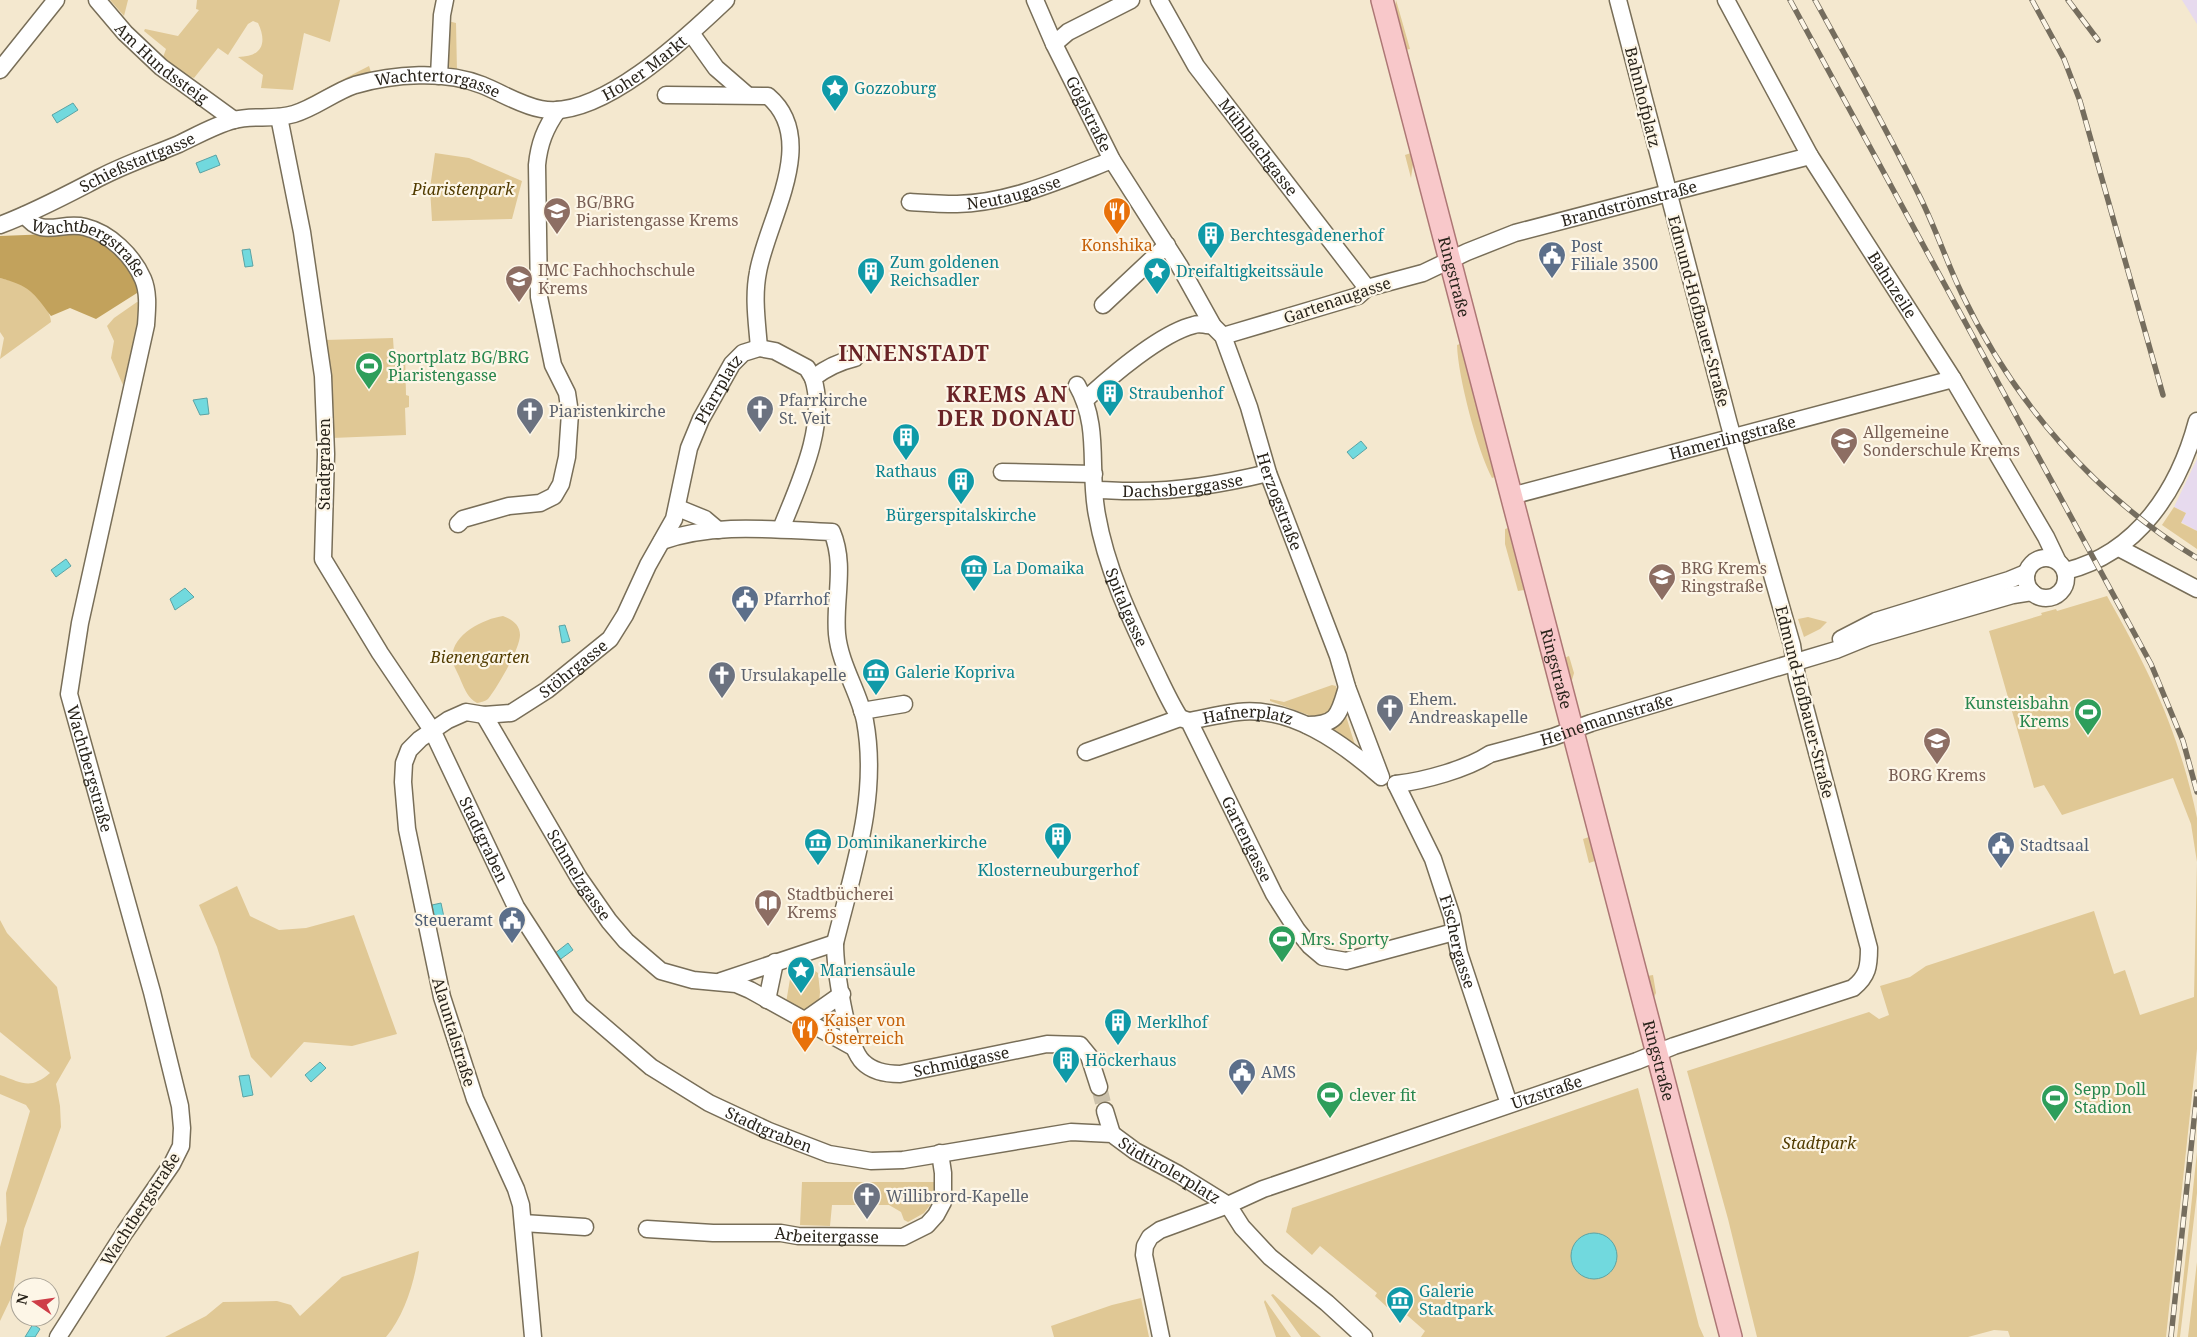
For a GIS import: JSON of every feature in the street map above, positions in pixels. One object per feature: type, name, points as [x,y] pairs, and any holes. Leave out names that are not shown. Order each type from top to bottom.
[{"type":"main road","name":"Ringstraße","points":[[1382,0],[1450,260],[1520,492],[1571,731],[1731,1337]]},
{"type":"street","points":[[0,70],[56,0]]},
{"type":"street","name":"Am Hundssteig","points":[[96,0],[125,33],[161,67],[234,120]]},
{"type":"street","name":"Hoher Markt","points":[[597,99],[616,90],[654,62],[691,33],[726,0]]},
{"type":"street","name":"Göglstraße","points":[[1035,0],[1054,44],[1112,160],[1167,245]]},
{"type":"street","points":[[1054,44],[1068,32],[1131,0]]},
{"type":"street","name":"Mühlbachgasse","points":[[1159,0],[1196,66],[1367,288]]},
{"type":"street","name":"Bahnhofplatz","points":[[1618,0],[1668,194]]},
{"type":"street","name":"Bahnzeile","points":[[1728,3],[1810,156],[1953,379],[2046,537],[2061,566]]},
{"type":"street","points":[[439,76],[443,7]]},
{"type":"street","name":"Hoher Markt","points":[[691,33],[716,68],[746,94]]},
{"type":"street","name":"Wachtertorgasse","points":[[279,117],[295,114],[353,86],[402,77],[439,76],[480,84],[528,106],[558,110],[597,99]]},
{"type":"street","points":[[666,95],[746,94],[768,96],[782,112],[789,127],[790,148],[787,175],[781,201],[763,251],[755,294],[759,348]]},
{"type":"street","points":[[458,524],[463,519],[509,506],[540,503],[554,496],[561,484],[570,431],[566,393],[552,365],[539,297],[537,165],[539,146],[548,124],[558,110]]},
{"type":"street","name":"Schießstattgasse","points":[[0,226],[25,216],[102,176],[234,120],[279,117]]},
{"type":"street","name":"Stadtgraben","points":[[279,117],[302,232],[323,376],[326,454],[323,558],[380,653],[432,730],[516,907],[580,1006],[626,1047],[658,1072],[709,1103],[769,1131],[828,1154],[872,1161],[903,1160],[1071,1132],[1112,1134]]},
{"type":"street","name":"Brandströmstraße","points":[[1450,260],[1515,233],[1810,156]]},
{"type":"street","name":"Neutaugasse","points":[[910,202],[957,204],[1001,198],[1050,184],[1112,160]]},
{"type":"street","name":"Edmund-Hofbauer-Straße","points":[[1668,194],[1792,645],[1795,663],[1869,948],[1869,964],[1865,979]]},
{"type":"street","name":"Wachtbergstraße","points":[[25,216],[32,224],[39,228],[84,227],[101,233],[117,244],[131,261],[143,280],[146,291],[146,325],[80,622],[69,694],[152,992],[180,1106],[182,1128],[181,1146],[172,1164],[125,1232],[58,1337]]},
{"type":"street","points":[[1103,305],[1167,245]]},
{"type":"street","name":"Herzogstraße","points":[[1167,245],[1218,331],[1249,407],[1268,473],[1348,687]]},
{"type":"street","name":"Gartenaugasse","points":[[1085,400],[1102,384],[1162,340],[1196,324],[1218,331],[1350,299],[1358,296],[1367,288],[1423,273],[1450,260]]},
{"type":"street","name":"Pfarrplatz","points":[[662,541],[678,508],[689,448],[711,399],[732,364],[743,353],[759,348],[775,351],[794,359],[807,368],[813,378]]},
{"type":"street","points":[[781,530],[807,465],[818,408],[817,392],[813,378],[825,368],[855,358]]},
{"type":"street","name":"Hamerlingstraße","points":[[1520,492],[1953,379]]},
{"type":"street","name":"Spitalgasse","points":[[1077,385],[1085,400],[1092,428],[1096,514],[1114,575],[1137,632],[1184,720]]},
{"type":"street","points":[[2061,566],[2065,586],[2054,597],[2038,597],[2028,587],[2026,573],[2031,564],[2038,559],[2048,557],[2061,566],[2087,566],[2118,548],[2140,529],[2167,494],[2190,446],[2197,420]]},
{"type":"street","name":"Dachsberggasse","points":[[1002,472],[1094,482],[1130,492],[1178,489],[1238,481],[1268,473]]},
{"type":"street","points":[[678,508],[705,519],[718,530]]},
{"type":"street","points":[[662,541],[682,535],[718,530],[781,530],[832,532],[836,542],[840,573],[837,634],[841,653],[862,711],[867,743],[869,787],[864,826],[835,943],[835,959],[853,1047]]},
{"type":"street","name":"Stöhrgasse","points":[[432,730],[466,712],[499,716],[511,713],[590,657],[610,638],[625,615],[648,565],[662,541]]},
{"type":"street","points":[[2118,548],[2197,589]]},
{"type":"street","name":"Heinemannstraße","points":[[1819,654],[1832,644],[1876,621],[2026,573]]},
{"type":"street","name":"Heinemannstraße","points":[[1388,781],[1410,783],[1479,762],[1490,754],[1795,663],[1868,637],[2013,595],[2032,592]]},
{"type":"street","points":[[1348,687],[1388,781]]},
{"type":"street","name":"Hafnerplatz","points":[[1307,725],[1329,723],[1335,718],[1340,710],[1348,687]]},
{"type":"street","points":[[862,711],[904,704]]},
{"type":"street","name":"Hafnerplatz","points":[[1086,752],[1184,720],[1239,712],[1258,712],[1276,714],[1307,725],[1353,752],[1388,781]]},
{"type":"street","name":"Schmelzgasse","points":[[484,715],[579,878],[609,921],[626,941],[661,971],[693,980],[736,984],[853,1047]]},
{"type":"street","name":"Gartengasse","points":[[1184,720],[1274,894],[1297,930],[1310,946],[1323,957],[1346,961],[1454,932]]},
{"type":"street","name":"Alauntalstraße","points":[[432,730],[409,750],[404,763],[403,782],[407,829],[422,910],[442,998],[480,1112],[516,1190],[523,1223],[533,1337]]},
{"type":"street","name":"Fischergasse","points":[[1388,781],[1433,859],[1452,916],[1459,953],[1509,1104]]},
{"type":"street","points":[[719,982],[835,943]]},
{"type":"street","points":[[768,1000],[775,962]]},
{"type":"street","name":"Utzstraße","points":[[1228,1205],[1263,1189],[1853,988],[1865,979]]},
{"type":"street","points":[[805,1020],[842,994]]},
{"type":"street","name":"Schmidgasse","points":[[853,1047],[863,1062],[876,1070],[900,1074],[1047,1044],[1080,1045],[1089,1056],[1099,1087]]},
{"type":"street","points":[[1105,1111],[1112,1134]]},
{"type":"street","name":"Südtirolerplatz","points":[[1112,1134],[1135,1151],[1178,1174],[1228,1205],[1242,1227],[1270,1258],[1327,1303],[1364,1337]]},
{"type":"street","name":"Arbeitergasse","points":[[647,1229],[780,1233],[798,1236],[903,1237],[927,1224],[936,1216],[943,1202],[943,1173],[940,1153]]},
{"type":"street","name":"Südtirolerplatz","points":[[1161,1337],[1145,1264],[1145,1246],[1150,1237],[1160,1230],[1228,1205]]},
{"type":"street","points":[[523,1223],[585,1227]]},
{"type":"shaded area","points":[[2182,0],[2197,0],[2197,24]]},
{"type":"shaded area","points":[[76,233],[107,247],[125,262],[135,282],[137,293],[96,319],[70,308],[51,316],[40,301],[25,287],[0,278],[0,236]]},
{"type":"shaded area","points":[[2197,459],[2197,531],[2181,522],[2186,513],[2174,507]]},
{"type":"green space","points":[[110,0],[128,0],[124,16]]},
{"type":"green space","points":[[197,0],[340,0],[330,42],[304,33],[293,90],[261,88],[263,75],[238,57],[252,55],[260,48],[262,43],[261,30],[258,23],[253,21],[248,24],[228,55],[218,48],[194,78],[178,73],[162,60],[166,49],[144,31],[145,29],[178,36],[199,10],[196,9]]},
{"type":"green space","points":[[1396,0],[1410,49],[1405,50],[1395,9]]},
{"type":"green space","points":[[448,21],[456,23],[457,72],[445,64]]},
{"type":"green space","points":[[369,66],[372,75],[303,101],[305,99]]},
{"type":"green space","name":"Piaristenpark","points":[[435,153],[469,158],[522,181],[512,219],[432,221],[430,188]]},
{"type":"green space","points":[[1411,153],[1413,164],[1411,178],[1405,155]]},
{"type":"green space","points":[[0,278],[20,283],[30,289],[48,311],[51,322],[0,359],[4,338],[0,332]]},
{"type":"green space","points":[[137,302],[141,303],[140,314],[123,385],[111,358],[114,341],[107,326],[114,318]]},
{"type":"green space","name":"Sportplatz BG/BRG Piaristengasse","points":[[393,338],[394,354],[405,353],[406,395],[409,396],[409,407],[405,408],[406,435],[332,438],[325,340]]},
{"type":"green space","points":[[1460,344],[1495,477],[1492,478],[1480,449],[1465,393],[1458,359],[1457,345]]},
{"type":"green space","points":[[2174,507],[2186,513],[2181,523],[2197,531],[2197,549],[2162,525]]},
{"type":"green space","points":[[1508,528],[1524,590],[1518,591],[1505,544],[1505,529]]},
{"type":"green space","name":"Kunsteisbahn Krems","points":[[2107,596],[2150,677],[2172,730],[2190,787],[2197,818],[2197,862],[2191,824],[2173,778],[2062,815],[2044,785],[2034,788],[1989,631],[2042,615],[2041,613],[2056,609],[2057,611]]},
{"type":"green space","name":"Bienengarten","points":[[503,616],[512,620],[517,625],[520,631],[519,641],[507,668],[492,694],[487,700],[477,703],[464,688],[453,663],[455,645],[461,637],[476,625]]},
{"type":"green space","points":[[1808,617],[1827,622],[1820,629],[1804,637],[1798,619]]},
{"type":"green space","points":[[1569,656],[1574,673],[1570,681],[1564,658]]},
{"type":"green space","points":[[1332,685],[1336,686],[1338,693],[1332,714],[1314,717],[1270,701],[1270,699],[1284,702]]},
{"type":"green space","points":[[1346,716],[1355,745],[1332,729]]},
{"type":"green space","points":[[1589,837],[1595,861],[1589,863],[1583,839]]},
{"type":"green space","name":"Stadtpark","points":[[2197,862],[2197,1049],[2166,1337],[2010,1337],[2008,1331],[1994,1330],[1968,1337],[1757,1337],[1728,1219],[1687,1071],[1869,1012],[1879,1019],[1889,1015],[1880,986],[1910,977],[1926,966],[2094,911],[2114,974],[2125,970],[2140,1015],[2194,997]]},
{"type":"green space","points":[[237,886],[250,916],[279,930],[306,928],[354,915],[397,1034],[352,1046],[304,1042],[271,1078],[251,1057],[217,947],[199,905]]},
{"type":"green space","points":[[0,920],[7,933],[57,987],[71,1058],[56,1084],[61,1127],[24,1229],[15,1277],[10,1277],[10,1300],[0,1321],[0,1247],[7,1221],[6,1193],[30,1111],[26,1105],[0,1094],[0,1075],[21,1082],[31,1083],[37,1082],[50,1073],[0,1032]]},
{"type":"green space","points":[[811,968],[818,973],[819,1003],[806,1011],[786,1003],[791,973]]},
{"type":"green space","points":[[1653,975],[1656,993],[1653,999],[1647,976]]},
{"type":"green space","points":[[1638,1088],[1699,1326],[1704,1337],[1421,1337],[1425,1331],[1392,1302],[1387,1307],[1375,1296],[1377,1293],[1320,1246],[1312,1255],[1286,1232],[1292,1208]]},
{"type":"green space","points":[[2197,1152],[2197,1193],[2180,1337],[2177,1337]]},
{"type":"green space","points":[[802,1182],[934,1182],[935,1199],[924,1213],[908,1222],[904,1220],[901,1212],[889,1205],[832,1205],[830,1226],[800,1225]]},
{"type":"green space","points":[[419,1251],[415,1274],[404,1308],[386,1337],[165,1337],[206,1316],[223,1302],[277,1301],[291,1305],[300,1316],[342,1277]]},
{"type":"green space","points":[[2197,1262],[2197,1337],[2188,1337]]},
{"type":"green space","points":[[1273,1294],[1321,1337],[1301,1337],[1271,1295]]},
{"type":"green space","points":[[1141,1298],[1149,1337],[1054,1337],[1051,1326],[1112,1305]]},
{"type":"green space","points":[[1265,1300],[1291,1337],[1276,1337],[1264,1302]]},
{"type":"water","points":[[73,103],[78,110],[57,123],[52,115]]},
{"type":"water","points":[[216,155],[220,165],[200,173],[196,163]]},
{"type":"water","points":[[250,249],[253,266],[245,267],[242,250]]},
{"type":"water","points":[[207,398],[209,414],[200,415],[193,400]]},
{"type":"water","points":[[1361,441],[1367,448],[1353,459],[1347,452]]},
{"type":"water","points":[[66,559],[71,566],[56,577],[51,570]]},
{"type":"water","points":[[185,588],[194,597],[175,610],[170,599]]},
{"type":"water","points":[[565,625],[570,641],[562,643],[559,626]]},
{"type":"water","points":[[441,903],[445,922],[435,924],[432,905]]},
{"type":"water","points":[[568,943],[573,950],[558,961],[554,954]]},
{"type":"water","points":[[320,1062],[326,1068],[311,1082],[305,1075]]},
{"type":"water","points":[[249,1075],[253,1095],[243,1097],[239,1076]]},
{"type":"water","points":[[1594,1233],[1607,1237],[1613,1243],[1617,1256],[1613,1269],[1607,1275],[1594,1279],[1581,1275],[1575,1269],[1571,1256],[1575,1243],[1581,1237]]},
{"type":"water","points":[[31,1327],[40,1329],[35,1337],[25,1337]]},
{"type":"tunnel","points":[[1099,1087],[1105,1111]]},
{"type":"railway","points":[[1790,0],[2151,664],[2183,741],[2197,792]]},
{"type":"railway","points":[[1815,0],[1906,169],[1930,218],[1962,294],[2006,372],[2060,443],[2091,475],[2124,506],[2197,558]]},
{"type":"railway","points":[[2032,0],[2064,59],[2080,101],[2163,395]]},
{"type":"railway","points":[[2068,0],[2098,40]]},
{"type":"railway","points":[[2171,1337],[2197,1092]]},
{"type":"place","name":"Gozzoburg","points":[[835,112]]},
{"type":"place","name":"BG/BRG Piaristengasse Krems","points":[[557,235]]},
{"type":"place","name":"Konshika","points":[[1117,235]]},
{"type":"place","name":"Berchtesgadenerhof","points":[[1211,259]]},
{"type":"place","name":"Post Filiale 3500","points":[[1552,279]]},
{"type":"place","name":"Zum goldenen Reichsadler","points":[[871,295]]},
{"type":"place","name":"Dreifaltigkeitssäule","points":[[1157,295]]},
{"type":"place","name":"IMC Fachhochschule Krems","points":[[519,303]]},
{"type":"place","name":"Sportplatz BG/BRG Piaristengasse","points":[[369,390]]},
{"type":"place","name":"Straubenhof","points":[[1110,417]]},
{"type":"place","name":"Pfarrkirche St. Veit","points":[[760,433]]},
{"type":"place","name":"Piaristenkirche","points":[[530,435]]},
{"type":"place","name":"Rathaus","points":[[906,461]]},
{"type":"place","name":"Allgemeine Sonderschule Krems","points":[[1844,465]]},
{"type":"place","name":"Bürgerspitalskirche","points":[[961,505]]},
{"type":"place","name":"La Domaika","points":[[974,592]]},
{"type":"place","name":"BRG Krems Ringstraße","points":[[1662,601]]},
{"type":"place","name":"Pfarrhof","points":[[745,623]]},
{"type":"place","name":"Galerie Kopriva","points":[[876,696]]},
{"type":"place","name":"Ursulakapelle","points":[[722,699]]},
{"type":"place","name":"Ehem. Andreaskapelle","points":[[1390,732]]},
{"type":"place","name":"Kunsteisbahn Krems","points":[[2088,736]]},
{"type":"place","name":"BORG Krems","points":[[1937,765]]},
{"type":"place","name":"Klosterneuburgerhof","points":[[1058,860]]},
{"type":"place","name":"Dominikanerkirche","points":[[818,866]]},
{"type":"place","name":"Stadtsaal","points":[[2001,869]]},
{"type":"place","name":"Stadtbücherei Krems","points":[[768,927]]},
{"type":"place","name":"Steueramt","points":[[512,944]]},
{"type":"place","name":"Mrs. Sporty","points":[[1282,963]]},
{"type":"place","name":"Mariensäule","points":[[801,994]]},
{"type":"place","name":"Merklhof","points":[[1118,1046]]},
{"type":"place","name":"Kaiser von Österreich","points":[[805,1053]]},
{"type":"place","name":"Höckerhaus","points":[[1066,1084]]},
{"type":"place","name":"AMS","points":[[1242,1096]]},
{"type":"place","name":"clever fit","points":[[1330,1119]]},
{"type":"place","name":"Sepp Doll Stadion","points":[[2055,1122]]},
{"type":"place","name":"Willibrord-Kapelle","points":[[867,1220]]},
{"type":"place","name":"Galerie Stadtpark","points":[[1400,1324]]},
{"type":"district","name":"INNENSTADT","points":[[914,353]]},
{"type":"district","name":"KREMS AN DER DONAU","points":[[1007,406]]}]
